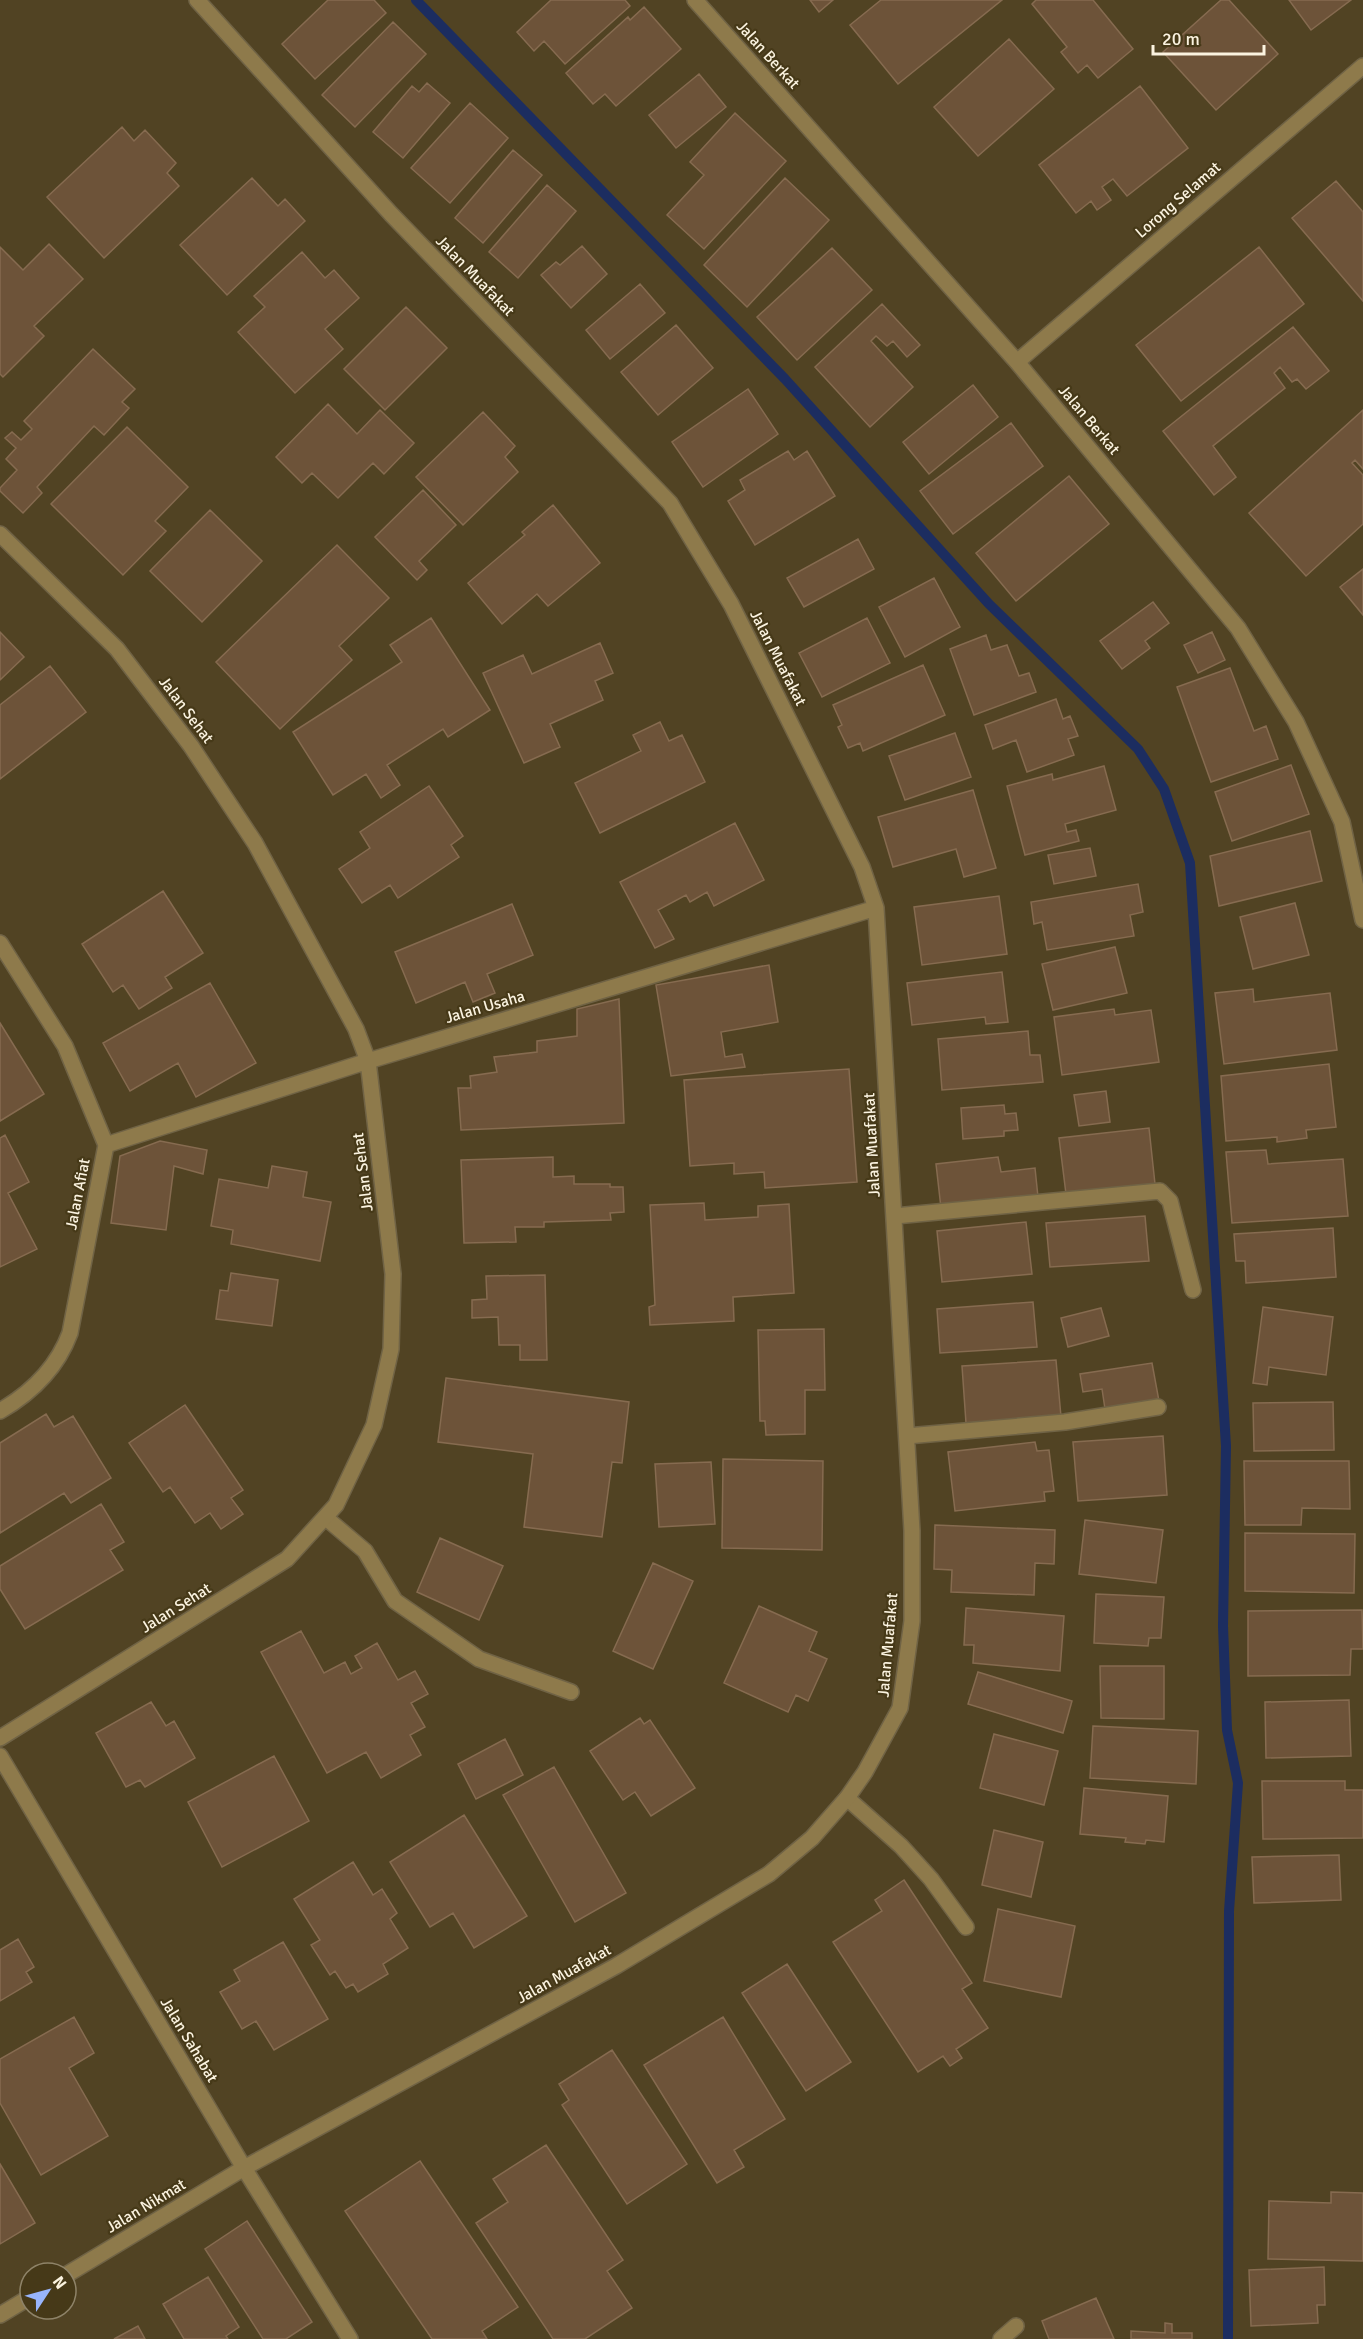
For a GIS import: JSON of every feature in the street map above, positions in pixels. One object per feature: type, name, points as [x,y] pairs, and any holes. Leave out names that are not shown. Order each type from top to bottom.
[{"type":"street","name":"Jalan Muafakat","points":[[196,0],[390,214],[670,503],[731,604],[862,867],[876,908],[912,1531],[912,1621],[900,1708],[865,1772],[847,1798],[812,1838],[769,1874],[616,1966],[244,2168]]},
{"type":"street","name":"Jalan Berkat","points":[[695,0],[1017,362],[1238,627],[1296,722],[1342,822],[1363,920]]},
{"type":"street","name":"Lorong Selamat","points":[[1017,362],[1363,66]]},
{"type":"street","name":"Jalan Sehat","points":[[0,534],[117,649],[191,746],[255,843],[356,1029],[368,1061],[393,1274],[391,1349],[375,1425],[336,1505],[326,1518],[287,1558],[0,1738]]},
{"type":"street","name":"Jalan Usaha","points":[[106,1145],[368,1061],[876,908]]},
{"type":"street","name":"Jalan Afiat","points":[[0,943],[65,1046],[106,1145],[70,1333],[62,1354],[49,1373],[16,1401],[0,1411]]},
{"type":"street","points":[[895,1216],[1160,1191],[1170,1201],[1193,1290]]},
{"type":"street","points":[[907,1436],[1065,1422],[1158,1407]]},
{"type":"street","points":[[326,1518],[366,1551],[396,1601],[479,1659],[571,1692]]},
{"type":"street","name":"Jalan Sahabat","points":[[0,1756],[244,2168],[350,2339]]},
{"type":"street","points":[[847,1798],[901,1846],[931,1879],[966,1927]]},
{"type":"street","name":"Jalan Nikmat","points":[[78,2269],[244,2168]]},
{"type":"street","points":[[0,2315],[18,2304]]},
{"type":"street","points":[[1001,2339],[1016,2326]]},
{"type":"building","points":[[328,0],[374,0],[386,13],[315,79],[282,44]]},
{"type":"building","points":[[551,0],[625,0],[630,6],[565,64],[544,41],[534,51],[517,32]]},
{"type":"building","points":[[810,0],[833,0],[819,12]]},
{"type":"building","points":[[881,0],[1002,0],[898,84],[850,25]]},
{"type":"building","points":[[1036,0],[1093,0],[1133,49],[1098,78],[1087,65],[1078,73],[1061,52],[1067,47],[1032,4]]},
{"type":"building","points":[[1221,0],[1229,0],[1278,54],[1216,110],[1163,52]]},
{"type":"building","points":[[1289,0],[1351,0],[1311,30]]},
{"type":"building","points":[[644,7],[681,49],[616,106],[605,94],[593,104],[566,73],[628,17],[630,20]]},
{"type":"building","points":[[393,22],[426,54],[355,127],[322,95]]},
{"type":"building","points":[[1009,39],[1054,89],[978,156],[934,107]]},
{"type":"building","points":[[699,74],[726,107],[676,148],[649,115]]},
{"type":"building","points":[[427,83],[450,103],[403,158],[373,132],[412,86],[419,92]]},
{"type":"building","points":[[1140,86],[1188,148],[1127,196],[1113,179],[1102,187],[1111,200],[1097,210],[1091,201],[1076,213],[1039,165]]},
{"type":"building","points":[[470,103],[508,138],[450,203],[411,168]]},
{"type":"building","points":[[735,113],[786,161],[704,249],[667,215],[704,175],[690,162]]},
{"type":"building","points":[[122,127],[134,141],[145,130],[176,163],[167,173],[179,186],[104,258],[47,197]]},
{"type":"building","points":[[513,150],[542,175],[483,243],[455,218]]},
{"type":"building","points":[[252,178],[278,206],[285,199],[305,221],[227,295],[180,245]]},
{"type":"building","points":[[785,178],[829,220],[747,307],[704,265]]},
{"type":"building","points":[[1336,181],[1363,212],[1363,301],[1292,218]]},
{"type":"building","points":[[547,185],[576,211],[518,278],[489,252]]},
{"type":"building","points":[[49,244],[83,279],[34,326],[44,336],[3,377],[0,374],[0,247],[23,270]]},
{"type":"building","points":[[582,246],[607,274],[571,308],[541,275],[556,262],[560,265]]},
{"type":"building","points":[[1259,247],[1304,304],[1181,401],[1136,345]]},
{"type":"building","points":[[832,248],[872,290],[797,360],[757,317]]},
{"type":"building","points":[[302,252],[325,278],[334,270],[359,298],[325,329],[343,349],[295,393],[238,332],[265,307],[254,296]]},
{"type":"building","points":[[640,284],[665,313],[610,359],[586,330]]},
{"type":"building","points":[[882,304],[920,345],[907,357],[893,341],[887,346],[876,336],[871,341],[913,387],[870,427],[815,367]]},
{"type":"building","points":[[406,307],[447,348],[385,410],[344,369]]},
{"type":"building","points":[[676,325],[713,368],[658,415],[621,372]]},
{"type":"building","points":[[1293,327],[1329,371],[1306,389],[1297,379],[1292,382],[1280,367],[1274,373],[1285,388],[1213,446],[1236,477],[1214,495],[1163,431]]},
{"type":"building","points":[[93,349],[135,389],[122,402],[129,408],[104,435],[94,426],[37,487],[42,493],[23,513],[0,491],[0,488],[17,470],[6,459],[16,448],[5,438],[12,432],[21,440],[32,429],[24,421]]},
{"type":"building","points":[[973,385],[998,417],[929,474],[903,442]]},
{"type":"building","points":[[748,389],[778,434],[703,487],[672,442]]},
{"type":"building","points":[[328,404],[357,434],[380,410],[414,443],[384,474],[373,463],[338,498],[312,473],[302,483],[276,457]]},
{"type":"building","points":[[1363,410],[1363,469],[1355,460],[1352,463],[1363,475],[1363,524],[1306,576],[1249,513]]},
{"type":"building","points":[[483,412],[515,446],[505,457],[518,472],[463,525],[416,477]]},
{"type":"building","points":[[1011,423],[1043,466],[953,534],[920,491]]},
{"type":"building","points":[[127,427],[188,487],[155,521],[166,531],[123,575],[51,504]]},
{"type":"building","points":[[788,451],[794,460],[807,451],[835,496],[755,545],[728,501],[745,490],[740,480]]},
{"type":"building","points":[[1069,476],[1109,524],[1016,601],[976,553]]},
{"type":"building","points":[[423,490],[456,525],[419,561],[427,570],[417,580],[375,537]]},
{"type":"building","points":[[553,505],[600,563],[548,606],[537,594],[502,624],[468,583],[525,535],[522,532]]},
{"type":"building","points":[[210,510],[262,561],[202,622],[150,571]]},
{"type":"building","points":[[858,539],[874,569],[804,607],[787,578]]},
{"type":"building","points":[[337,545],[389,598],[339,646],[352,660],[280,729],[216,662]]},
{"type":"building","points":[[1363,569],[1363,615],[1340,587]]},
{"type":"building","points":[[934,578],[960,627],[905,657],[879,607]]},
{"type":"building","points":[[1153,602],[1169,623],[1145,641],[1150,648],[1122,669],[1100,641]]},
{"type":"building","points":[[431,618],[490,710],[448,737],[443,729],[387,765],[400,785],[381,798],[366,774],[333,795],[293,732],[402,662],[390,645]]},
{"type":"building","points":[[867,618],[890,663],[822,697],[799,653]]},
{"type":"building","points":[[0,632],[24,657],[0,680]]},
{"type":"building","points":[[1212,632],[1225,660],[1198,673],[1184,645]]},
{"type":"building","points":[[986,635],[991,650],[1007,645],[1019,676],[1029,673],[1036,692],[974,715],[950,649]]},
{"type":"building","points":[[600,643],[613,673],[595,681],[603,700],[550,724],[560,747],[524,763],[483,673],[523,655],[532,674]]},
{"type":"building","points":[[923,665],[945,715],[863,751],[860,743],[848,748],[838,727],[842,725],[833,705]]},
{"type":"building","points":[[50,666],[86,712],[0,779],[0,705]]},
{"type":"building","points":[[1230,668],[1254,731],[1266,726],[1278,759],[1211,782],[1177,687]]},
{"type":"building","points":[[1056,699],[1063,719],[1070,716],[1078,736],[1068,739],[1074,755],[1027,772],[1016,740],[993,749],[985,725]]},
{"type":"building","points":[[660,722],[669,741],[682,735],[705,782],[600,833],[575,783],[641,751],[633,735]]},
{"type":"building","points":[[955,733],[971,777],[905,800],[889,756]]},
{"type":"building","points":[[1291,765],[1309,814],[1232,841],[1215,792]]},
{"type":"building","points":[[1104,766],[1116,810],[1065,824],[1067,832],[1076,830],[1079,841],[1025,855],[1007,786],[1052,774],[1053,780]]},
{"type":"building","points":[[429,786],[463,836],[451,845],[459,857],[398,898],[390,885],[362,903],[339,869],[370,848],[360,832]]},
{"type":"building","points":[[973,790],[996,868],[964,877],[956,849],[893,867],[878,817]]},
{"type":"building","points":[[735,823],[764,880],[714,906],[707,892],[690,902],[686,895],[658,910],[674,939],[655,948],[620,882]]},
{"type":"building","points":[[1310,831],[1322,881],[1219,906],[1210,856]]},
{"type":"building","points":[[1090,848],[1096,876],[1054,884],[1048,855]]},
{"type":"building","points":[[1138,884],[1143,912],[1130,915],[1134,936],[1047,950],[1042,922],[1034,924],[1031,902]]},
{"type":"building","points":[[163,891],[203,953],[165,977],[172,988],[139,1009],[123,985],[113,992],[82,944]]},
{"type":"building","points":[[999,896],[1007,954],[922,965],[914,907]]},
{"type":"building","points":[[1295,903],[1309,955],[1253,969],[1240,917]]},
{"type":"building","points":[[512,904],[533,955],[487,974],[495,993],[473,1002],[465,982],[416,1003],[395,952]]},
{"type":"building","points":[[1115,947],[1127,993],[1053,1010],[1042,964]]},
{"type":"building","points":[[769,965],[778,1022],[721,1032],[725,1057],[742,1054],[745,1067],[671,1076],[656,985]]},
{"type":"building","points":[[1002,972],[1008,1022],[986,1024],[985,1017],[912,1025],[907,983]]},
{"type":"building","points":[[210,983],[256,1063],[196,1097],[178,1063],[130,1091],[103,1043]]},
{"type":"building","points":[[1253,989],[1254,1002],[1330,993],[1337,1050],[1224,1064],[1215,993]]},
{"type":"building","points":[[619,999],[624,1123],[461,1130],[458,1088],[471,1088],[470,1076],[497,1072],[494,1057],[537,1052],[537,1041],[577,1036],[577,1009]]},
{"type":"building","points":[[1114,1009],[1115,1015],[1151,1010],[1159,1062],[1062,1075],[1054,1017]]},
{"type":"building","points":[[0,1023],[44,1094],[0,1121]]},
{"type":"building","points":[[1028,1031],[1030,1055],[1040,1055],[1043,1082],[942,1090],[938,1039]]},
{"type":"building","points":[[1329,1064],[1336,1127],[1306,1130],[1307,1138],[1277,1142],[1277,1137],[1226,1141],[1221,1076]]},
{"type":"building","points":[[849,1069],[857,1182],[765,1188],[764,1172],[734,1174],[734,1163],[690,1166],[684,1080]]},
{"type":"building","points":[[1106,1091],[1110,1122],[1079,1126],[1074,1095]]},
{"type":"building","points":[[1004,1105],[1005,1114],[1016,1113],[1018,1130],[1004,1131],[1004,1136],[963,1139],[961,1108]]},
{"type":"building","points":[[1149,1128],[1155,1184],[1066,1194],[1059,1138]]},
{"type":"building","points":[[5,1135],[29,1182],[8,1193],[37,1249],[0,1267],[0,1138]]},
{"type":"building","points":[[160,1141],[207,1150],[203,1174],[174,1166],[166,1230],[111,1223],[120,1156]]},
{"type":"building","points":[[1266,1150],[1268,1164],[1343,1159],[1348,1216],[1232,1223],[1226,1152]]},
{"type":"building","points":[[553,1157],[553,1177],[574,1176],[574,1184],[610,1184],[610,1187],[623,1187],[624,1212],[610,1213],[611,1220],[544,1222],[544,1227],[515,1227],[516,1242],[464,1243],[461,1160]]},
{"type":"building","points":[[998,1157],[1001,1172],[1035,1168],[1038,1197],[941,1208],[936,1164]]},
{"type":"building","points":[[272,1166],[307,1172],[303,1197],[331,1202],[320,1261],[231,1244],[233,1230],[211,1226],[219,1179],[268,1188]]},
{"type":"building","points":[[704,1203],[705,1220],[758,1217],[758,1206],[789,1204],[794,1293],[733,1297],[734,1321],[650,1325],[649,1307],[655,1305],[650,1205]]},
{"type":"building","points":[[1145,1216],[1149,1261],[1050,1267],[1046,1223]]},
{"type":"building","points":[[1026,1222],[1032,1274],[942,1282],[937,1231]]},
{"type":"building","points":[[1333,1228],[1336,1277],[1246,1283],[1245,1261],[1236,1261],[1234,1234]]},
{"type":"building","points":[[231,1273],[278,1280],[272,1326],[216,1319],[220,1290],[228,1291]]},
{"type":"building","points":[[545,1275],[547,1360],[520,1360],[520,1345],[499,1345],[498,1317],[472,1318],[472,1300],[487,1299],[486,1276]]},
{"type":"building","points":[[1033,1302],[1037,1347],[940,1353],[937,1309]]},
{"type":"building","points":[[1263,1307],[1333,1317],[1326,1375],[1269,1367],[1267,1385],[1253,1383]]},
{"type":"building","points":[[1101,1308],[1109,1336],[1068,1347],[1061,1318]]},
{"type":"building","points":[[824,1329],[825,1390],[805,1390],[805,1434],[766,1435],[765,1421],[760,1421],[758,1330]]},
{"type":"building","points":[[1056,1360],[1061,1417],[966,1423],[962,1366]]},
{"type":"building","points":[[1152,1363],[1159,1401],[1105,1409],[1102,1389],[1083,1392],[1080,1374]]},
{"type":"building","points":[[446,1378],[629,1402],[622,1463],[612,1462],[602,1537],[524,1527],[533,1454],[438,1442]]},
{"type":"building","points":[[1333,1402],[1334,1450],[1254,1451],[1253,1403]]},
{"type":"building","points":[[185,1405],[243,1490],[231,1498],[243,1514],[221,1529],[210,1513],[195,1523],[170,1487],[163,1492],[129,1443]]},
{"type":"building","points":[[46,1414],[54,1427],[73,1416],[111,1478],[71,1503],[64,1493],[0,1533],[0,1443]]},
{"type":"building","points":[[1163,1436],[1167,1495],[1078,1501],[1073,1442]]},
{"type":"building","points":[[1035,1442],[1037,1451],[1049,1450],[1054,1491],[1044,1492],[1045,1501],[955,1511],[948,1452]]},
{"type":"building","points":[[723,1459],[823,1461],[822,1550],[722,1548]]},
{"type":"building","points":[[1244,1461],[1349,1461],[1350,1509],[1302,1508],[1301,1525],[1245,1525]]},
{"type":"building","points":[[711,1462],[715,1524],[659,1527],[655,1464]]},
{"type":"building","points":[[101,1504],[124,1542],[110,1550],[123,1570],[25,1629],[0,1589],[0,1566]]},
{"type":"building","points":[[1085,1520],[1163,1530],[1156,1583],[1079,1574]]},
{"type":"building","points":[[935,1525],[1055,1530],[1054,1564],[1035,1563],[1034,1595],[951,1592],[952,1570],[934,1569]]},
{"type":"building","points":[[1245,1533],[1355,1534],[1354,1593],[1245,1591]]},
{"type":"building","points":[[440,1538],[503,1566],[479,1620],[417,1592]]},
{"type":"building","points":[[653,1563],[693,1581],[653,1669],[613,1651]]},
{"type":"building","points":[[1096,1594],[1164,1597],[1161,1638],[1149,1638],[1148,1646],[1094,1643]]},
{"type":"building","points":[[759,1606],[817,1632],[809,1651],[827,1659],[808,1701],[796,1695],[788,1712],[724,1683]]},
{"type":"building","points":[[966,1608],[1064,1616],[1060,1671],[973,1663],[974,1645],[964,1645]]},
{"type":"building","points":[[1362,1610],[1363,1649],[1351,1649],[1350,1675],[1248,1676],[1248,1611]]},
{"type":"building","points":[[301,1631],[324,1673],[345,1662],[351,1674],[362,1668],[355,1656],[377,1643],[398,1680],[415,1671],[428,1694],[411,1703],[425,1727],[410,1735],[421,1755],[381,1778],[366,1752],[327,1773],[261,1652]]},
{"type":"building","points":[[1100,1666],[1164,1666],[1164,1719],[1101,1718]]},
{"type":"building","points":[[978,1672],[1072,1701],[1063,1733],[968,1704]]},
{"type":"building","points":[[1349,1700],[1351,1756],[1266,1758],[1265,1702]]},
{"type":"building","points":[[151,1702],[166,1726],[174,1721],[195,1758],[145,1787],[140,1780],[126,1787],[96,1733]]},
{"type":"building","points":[[640,1718],[644,1724],[650,1720],[695,1788],[651,1816],[635,1792],[623,1800],[590,1751]]},
{"type":"building","points":[[1093,1726],[1198,1731],[1196,1784],[1090,1778]]},
{"type":"building","points":[[994,1734],[1058,1751],[1044,1805],[980,1788]]},
{"type":"building","points":[[505,1739],[523,1775],[476,1799],[458,1764]]},
{"type":"building","points":[[274,1756],[309,1821],[222,1867],[188,1802]]},
{"type":"building","points":[[554,1767],[626,1893],[575,1922],[503,1795]]},
{"type":"building","points":[[1262,1781],[1345,1781],[1345,1790],[1363,1790],[1363,1838],[1263,1839]]},
{"type":"building","points":[[1084,1788],[1168,1796],[1164,1842],[1146,1840],[1145,1844],[1125,1842],[1126,1838],[1080,1834]]},
{"type":"building","points":[[464,1815],[527,1916],[474,1948],[453,1913],[430,1927],[390,1862]]},
{"type":"building","points":[[994,1830],[1043,1842],[1031,1897],[982,1885]]},
{"type":"building","points":[[1339,1855],[1341,1900],[1254,1903],[1252,1857]]},
{"type":"building","points":[[353,1862],[373,1895],[382,1889],[397,1913],[390,1919],[408,1948],[383,1964],[388,1974],[358,1992],[353,1984],[346,1988],[335,1971],[330,1975],[311,1945],[320,1940],[294,1899]]},
{"type":"building","points":[[904,1880],[972,1983],[962,1989],[988,2028],[956,2049],[962,2058],[950,2066],[943,2056],[918,2072],[833,1942],[882,1911],[875,1900]]},
{"type":"building","points":[[998,1909],[1075,1926],[1061,1997],[984,1981]]},
{"type":"building","points":[[18,1939],[34,1967],[26,1972],[32,1982],[0,2001],[0,1950]]},
{"type":"building","points":[[283,1942],[328,2019],[274,2050],[256,2021],[242,2029],[220,1992],[240,1981],[234,1970]]},
{"type":"building","points":[[787,1964],[851,2062],[806,2091],[742,1993]]},
{"type":"building","points":[[74,2017],[94,2053],[69,2068],[108,2136],[41,2175],[0,2103],[0,2059]]},
{"type":"building","points":[[723,2017],[785,2119],[734,2150],[744,2167],[717,2183],[644,2065]]},
{"type":"building","points":[[612,2050],[687,2164],[627,2204],[562,2105],[569,2100],[559,2084]]},
{"type":"building","points":[[546,2145],[623,2260],[607,2271],[632,2308],[585,2339],[553,2339],[476,2223],[508,2202],[493,2179]]},
{"type":"building","points":[[420,2161],[518,2307],[482,2331],[487,2339],[432,2339],[345,2211]]},
{"type":"building","points":[[0,2164],[35,2223],[0,2244]]},
{"type":"building","points":[[1331,2192],[1363,2193],[1363,2261],[1268,2259],[1269,2201],[1331,2203]]},
{"type":"building","points":[[247,2221],[312,2322],[286,2339],[263,2339],[205,2249]]},
{"type":"building","points":[[1324,2267],[1325,2305],[1317,2305],[1318,2323],[1251,2326],[1249,2270]]},
{"type":"building","points":[[208,2277],[239,2327],[226,2336],[228,2339],[184,2339],[163,2304]]},
{"type":"building","points":[[1096,2298],[1114,2339],[1049,2339],[1042,2321]]},
{"type":"building","points":[[1165,2323],[1172,2324],[1172,2333],[1192,2333],[1192,2339],[1131,2339],[1131,2331],[1165,2333]]},
{"type":"building","points":[[138,2326],[145,2339],[114,2339]]},
{"type":"waterway","points":[[416,0],[785,379],[989,604],[1138,749],[1164,789],[1190,863],[1226,1446],[1223,1626],[1227,1730],[1238,1783],[1229,1911],[1228,2339]]}]
